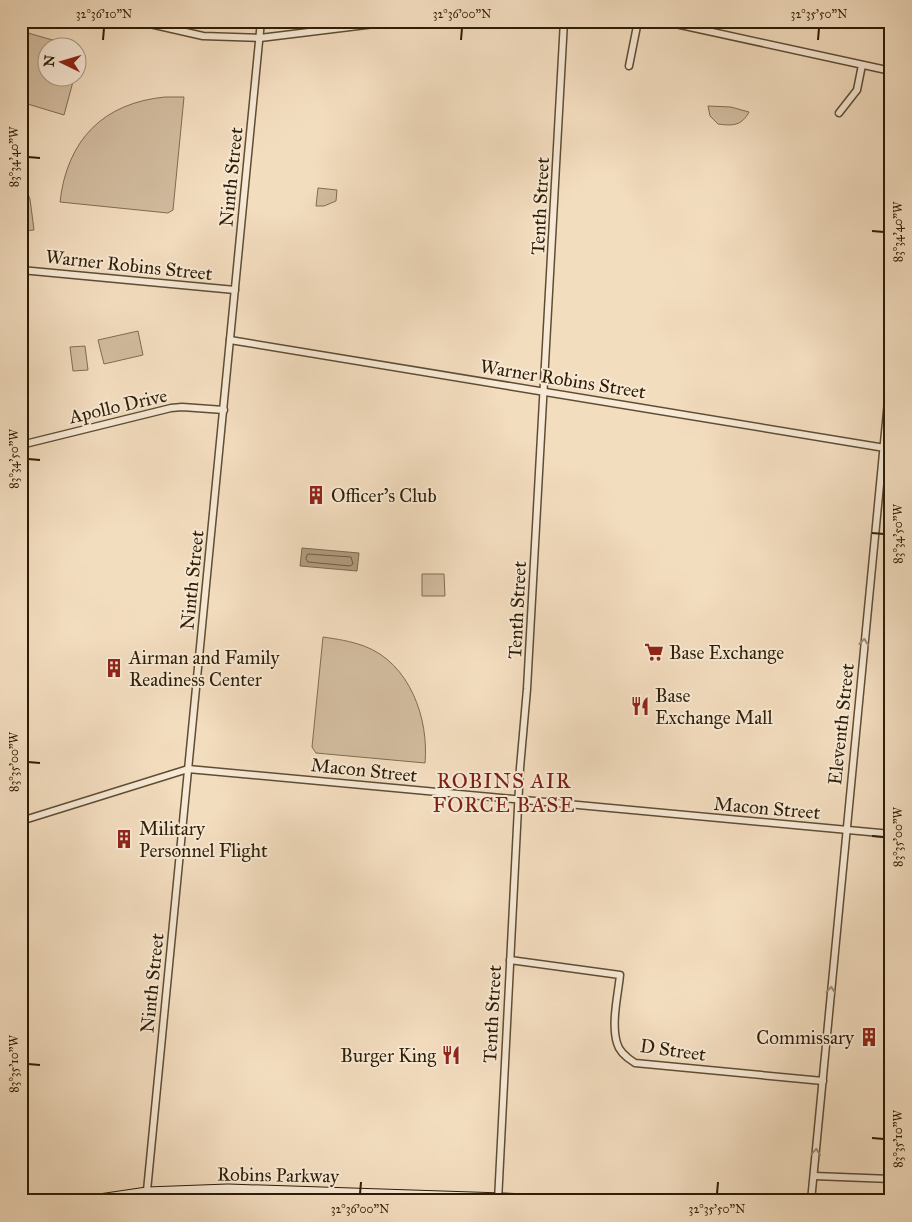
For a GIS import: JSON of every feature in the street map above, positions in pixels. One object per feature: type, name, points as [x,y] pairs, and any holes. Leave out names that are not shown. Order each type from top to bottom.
[{"type":"street","points":[[137,21],[203,36],[260,38],[398,21]]},
{"type":"street","name":"Ninth Street","points":[[146,1196],[262,21]]},
{"type":"street","name":"Tenth Street","points":[[498,1199],[564,21]]},
{"type":"street","points":[[629,66],[638,21]]},
{"type":"street","points":[[662,21],[891,71]]},
{"type":"street","points":[[839,113],[857,90],[862,65]]},
{"type":"street","name":"Warner Robins Street","points":[[21,270],[235,290]]},
{"type":"street","name":"Warner Robins Street","points":[[230,340],[887,448]]},
{"type":"street","name":"Eleventh Street","points":[[811,1201],[846,830],[887,448],[891,370]]},
{"type":"street","name":"Apollo Drive","points":[[21,445],[182,406],[224,410]]},
{"type":"street","name":"Macon Street","points":[[21,821],[188,769],[891,834]]},
{"type":"street","name":"D Street","points":[[510,960],[620,975],[616,1030],[617,1044],[624,1056],[635,1063],[823,1081]]},
{"type":"street","points":[[814,1176],[891,1179]]},
{"type":"street","name":"Robins Parkway","points":[[86,1201],[228,1189],[590,1201]]},
{"type":"shaded area","points":[[21,31],[46,38],[38,38],[38,88],[71,88],[64,115],[21,102]]},
{"type":"shaded area","points":[[165,97],[184,97],[173,210],[168,213],[60,202],[64,180],[71,160],[80,143],[92,128],[123,107]]},
{"type":"shaded area","points":[[708,106],[731,107],[749,112],[743,120],[736,124],[718,124],[710,116]]},
{"type":"shaded area","points":[[21,177],[30,199],[34,230],[21,231]]},
{"type":"shaded area","points":[[318,188],[337,190],[336,201],[324,206],[316,206]]},
{"type":"shaded area","points":[[138,331],[143,355],[104,364],[98,340]]},
{"type":"shaded area","points":[[85,346],[88,370],[73,371],[70,347]]},
{"type":"shaded area","points":[[422,574],[444,574],[445,596],[422,596]]},
{"type":"shaded area","points":[[323,637],[359,644],[380,654],[394,665],[405,679],[420,711],[424,729],[425,763],[316,753],[312,747]]},
{"type":"water","points":[[302,548],[359,553],[357,571],[300,566]]},
{"type":"place","name":"Officer's Club","points":[[316,495]]},
{"type":"place","name":"Base Exchange","points":[[654,652]]},
{"type":"place","name":"Airman and Family Readiness Center","points":[[114,668]]},
{"type":"place","name":"Base Exchange Mall","points":[[640,706]]},
{"type":"place","name":"Military Personnel Flight","points":[[124,839]]},
{"type":"place","name":"Commissary","points":[[869,1037]]},
{"type":"place","name":"Burger King","points":[[451,1055]]},
{"type":"district","name":"ROBINS AIR FORCE BASE","points":[[504,793]]}]
